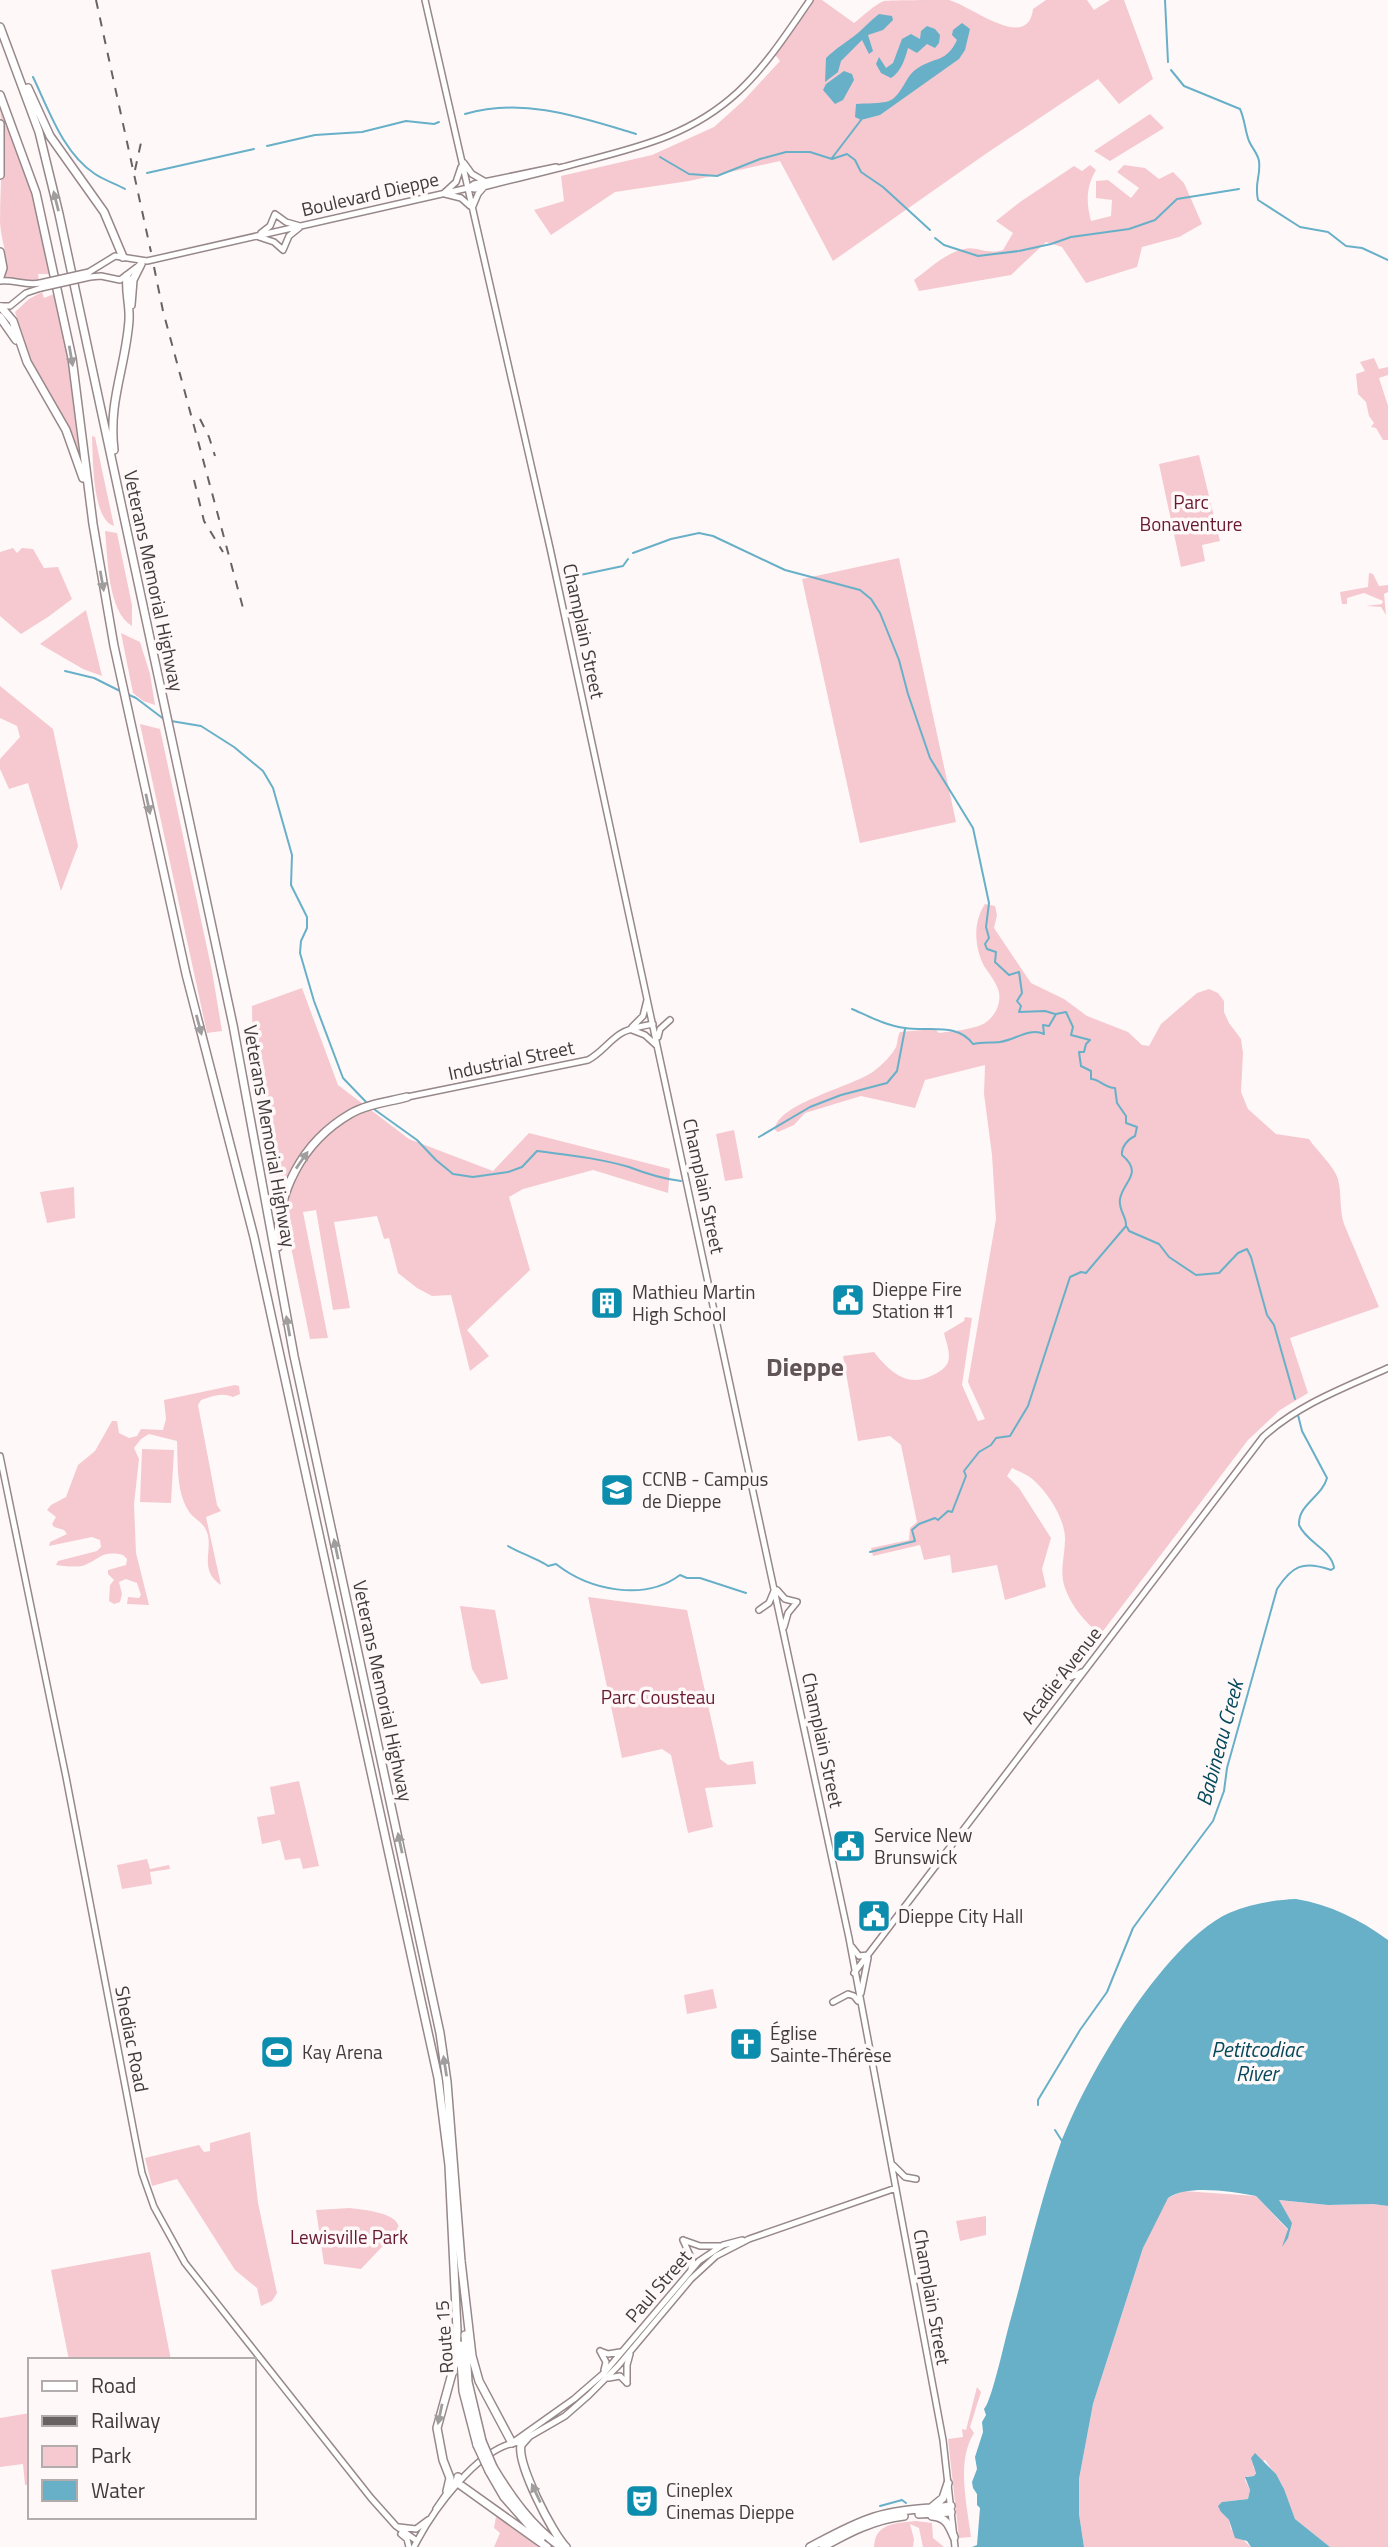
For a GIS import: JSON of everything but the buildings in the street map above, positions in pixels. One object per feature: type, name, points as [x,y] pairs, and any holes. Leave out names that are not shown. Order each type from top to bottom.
[{"type":"highway","name":"Veterans Memorial Highway","points":[[0,27],[39,132],[56,203],[233,1025],[294,1356],[440,2033],[447,2082],[461,2261]]},
{"type":"highway","points":[[8,45],[45,128],[100,205],[123,257]]},
{"type":"highway","name":"Veterans Memorial Highway","points":[[0,95],[36,193],[70,346],[93,524],[114,646],[186,974],[254,1237],[435,2065],[449,2165],[453,2226]]},
{"type":"highway","points":[[0,124],[0,175]]},
{"type":"highway","points":[[0,252],[3,268],[0,279]]},
{"type":"highway","points":[[126,527],[112,425],[133,280],[144,262]]},
{"type":"highway","points":[[127,276],[129,320]]},
{"type":"highway","points":[[1,307],[13,321],[23,353]]},
{"type":"highway","points":[[0,317],[23,353],[70,440],[79,464],[93,524]]},
{"type":"highway","points":[[278,1272],[278,1227],[284,1195],[292,1173],[310,1148],[330,1128],[350,1114],[369,1106],[407,1097]]},
{"type":"highway","points":[[447,2491],[450,2477],[443,2460],[437,2428],[456,2359],[453,2226]]},
{"type":"highway","name":"Route 15","points":[[453,2226],[463,2391],[479,2443]]},
{"type":"highway","points":[[461,2261],[472,2356],[479,2381],[512,2443]]},
{"type":"highway","name":"Route 15","points":[[461,2261],[468,2382],[479,2443]]},
{"type":"highway","points":[[528,2437],[521,2445],[521,2462],[554,2532],[566,2547]]},
{"type":"highway","points":[[479,2443],[504,2497],[547,2547]]},
{"type":"highway","points":[[491,2469],[528,2516],[561,2547]]},
{"type":"highway","points":[[458,2481],[547,2547]]},
{"type":"highway","points":[[928,2509],[938,2505],[948,2483]]},
{"type":"highway","points":[[810,2547],[849,2526],[875,2517],[898,2511],[951,2509]]},
{"type":"highway","points":[[824,2547],[873,2523],[951,2509]]},
{"type":"highway","points":[[914,2514],[943,2518],[948,2523],[955,2543]]},
{"type":"main road","name":"Champlain Street","points":[[425,0],[550,548],[849,1938],[943,2440],[955,2543]]},
{"type":"main road","name":"Boulevard Dieppe","points":[[144,262],[644,147],[677,134],[710,114],[737,93],[759,71],[810,0]]},
{"type":"main road","points":[[442,194],[461,198],[472,209],[485,184],[471,174],[462,160]]},
{"type":"main road","points":[[442,194],[458,180],[462,160]]},
{"type":"main road","points":[[256,237],[269,227],[275,214],[286,222],[302,226]]},
{"type":"main road","points":[[256,237],[270,240],[283,250],[290,235],[302,226]]},
{"type":"main road","points":[[90,275],[112,257],[144,262]]},
{"type":"main road","points":[[123,257],[130,267],[127,276]]},
{"type":"main road","points":[[1,307],[10,306],[40,286],[90,275],[120,280],[144,262]]},
{"type":"main road","points":[[0,279],[40,286]]},
{"type":"main road","points":[[648,997],[643,1016],[629,1029],[645,1035],[658,1047]]},
{"type":"main road","points":[[658,1047],[659,1032],[670,1020]]},
{"type":"main road","name":"Industrial Street","points":[[407,1097],[588,1060],[629,1029],[653,1024]]},
{"type":"main road","name":"Acadie Avenue","points":[[854,1973],[1262,1437],[1304,1406],[1388,1368]]},
{"type":"main road","name":"Shediac Road","points":[[0,1455],[66,1777],[135,2138],[151,2199],[164,2229],[185,2263],[371,2498],[413,2545]]},
{"type":"main road","points":[[759,1610],[769,1603],[775,1588],[785,1599],[797,1602],[785,1620],[784,1631]]},
{"type":"main road","points":[[1059,1676],[1071,1677],[1085,1671]]},
{"type":"main road","points":[[849,1938],[856,1955],[868,1955],[860,2003]]},
{"type":"main road","points":[[833,2001],[848,1994],[860,2003]]},
{"type":"main road","points":[[891,2164],[902,2176],[916,2179]]},
{"type":"main road","name":"Paul Street","points":[[512,2443],[520,2442],[565,2416],[631,2351],[704,2257],[723,2245],[749,2239],[896,2188]]},
{"type":"main road","name":"Paul Street","points":[[605,2376],[623,2351],[690,2276],[716,2256],[749,2239]]},
{"type":"main road","points":[[690,2276],[693,2262],[683,2240],[701,2246],[723,2245]]},
{"type":"main road","points":[[605,2376],[606,2362],[600,2350],[613,2354],[623,2351]]},
{"type":"main road","points":[[396,2526],[416,2529],[434,2515],[447,2491],[467,2472],[605,2376],[616,2376],[627,2382],[627,2365],[631,2351]]},
{"type":"main road","points":[[413,2545],[458,2481]]},
{"type":"green space","points":[[810,0],[822,0],[854,23],[884,1],[949,0],[997,23],[1021,27],[1029,21],[1033,9],[1046,0],[1087,0],[1094,10],[1110,0],[1124,0],[1153,79],[1119,104],[1098,79],[833,261],[780,161],[689,181],[615,192],[551,235],[534,210],[564,201],[561,176],[652,155],[714,127],[744,100],[780,61],[773,52]]},
{"type":"green space","points":[[0,109],[37,210],[65,338],[80,459],[28,354],[15,312],[29,299],[42,292],[44,298],[54,294],[50,274],[38,274],[39,281],[22,282],[5,277],[6,257],[0,223]]},
{"type":"green space","points":[[1150,114],[1164,128],[1110,161],[1094,151]]},
{"type":"green space","points":[[1090,165],[1096,170],[1088,195],[1091,221],[1111,216],[1112,200],[1096,198],[1096,181],[1108,180],[1131,198],[1139,188],[1117,172],[1124,165],[1145,168],[1159,179],[1173,172],[1184,183],[1202,224],[1179,237],[1142,247],[1137,267],[1086,283],[1062,247],[1046,242],[1011,275],[919,291],[914,280],[950,254],[969,248],[992,252],[1003,250],[1013,233],[996,221],[1074,166],[1082,171]]},
{"type":"green space","points":[[1374,358],[1379,369],[1388,367],[1388,375],[1379,378],[1388,406],[1388,440],[1383,440],[1376,428],[1371,427],[1374,423],[1369,416],[1366,402],[1358,394],[1356,374],[1365,371],[1360,362]]},
{"type":"green space","points":[[92,436],[95,437],[114,526],[101,512],[98,500]]},
{"type":"green space","name":"Parc Bonaventure","points":[[1199,455],[1220,541],[1202,545],[1205,561],[1181,567],[1159,464]]},
{"type":"green space","points":[[105,531],[117,533],[132,605],[132,626],[124,619],[113,596]]},
{"type":"green space","points":[[13,548],[17,553],[22,548],[33,549],[44,568],[58,567],[72,599],[21,634],[0,616],[0,552]]},
{"type":"green space","points":[[899,558],[956,822],[860,843],[802,579]]},
{"type":"green space","points":[[1369,573],[1373,574],[1379,586],[1388,585],[1388,592],[1384,594],[1386,615],[1381,607],[1366,606],[1382,604],[1383,601],[1364,593],[1347,598],[1347,604],[1342,604],[1340,592],[1368,587]]},
{"type":"green space","points":[[86,610],[102,676],[83,669],[40,644]]},
{"type":"green space","points":[[121,633],[140,642],[150,674],[155,705],[143,701],[133,693]]},
{"type":"green space","points":[[0,686],[53,729],[78,846],[61,891],[28,783],[9,789],[0,769],[0,759],[20,737],[17,726],[0,718]]},
{"type":"green space","points":[[140,724],[160,729],[212,971],[222,1031],[207,1033]]},
{"type":"green space","points":[[985,904],[995,906],[997,915],[994,928],[1031,983],[1064,999],[1087,1016],[1128,1032],[1142,1045],[1149,1046],[1161,1024],[1197,993],[1209,989],[1218,993],[1224,1001],[1224,1012],[1229,1023],[1241,1039],[1241,1092],[1248,1109],[1276,1134],[1309,1139],[1333,1169],[1338,1179],[1344,1224],[1379,1307],[1290,1338],[1308,1393],[1280,1410],[1248,1440],[1100,1635],[1079,1614],[1065,1588],[1062,1570],[1065,1539],[1058,1514],[1037,1483],[1012,1468],[1007,1476],[1019,1488],[1051,1538],[1042,1569],[1046,1587],[1005,1600],[997,1565],[952,1573],[950,1555],[924,1560],[920,1545],[873,1556],[871,1548],[909,1540],[910,1528],[917,1522],[901,1445],[890,1436],[858,1441],[843,1356],[874,1352],[899,1376],[922,1379],[939,1372],[947,1364],[949,1351],[944,1333],[964,1321],[965,1317],[972,1318],[962,1385],[978,1421],[985,1419],[968,1382],[996,1219],[992,1155],[984,1094],[985,1065],[925,1080],[915,1108],[861,1096],[805,1113],[794,1125],[778,1132],[775,1130],[778,1121],[801,1104],[877,1069],[894,1050],[900,1032],[935,1029],[939,1033],[955,1031],[976,1027],[990,1019],[998,1005],[999,994],[978,950],[978,918]]},
{"type":"green space","points":[[302,988],[338,1085],[409,1139],[493,1171],[529,1133],[670,1169],[668,1193],[593,1170],[523,1189],[509,1197],[530,1270],[467,1330],[489,1356],[470,1371],[451,1295],[432,1296],[398,1273],[389,1238],[384,1239],[377,1216],[334,1222],[350,1308],[333,1310],[316,1210],[303,1212],[328,1338],[310,1339],[253,1063],[252,1006]]},
{"type":"green space","points":[[734,1130],[743,1178],[725,1181],[716,1134]]},
{"type":"green space","points":[[74,1187],[75,1218],[47,1223],[40,1192]]},
{"type":"green space","points":[[239,1386],[240,1394],[233,1397],[213,1396],[201,1400],[198,1405],[217,1505],[221,1511],[206,1517],[221,1585],[214,1579],[208,1565],[209,1544],[206,1530],[190,1513],[181,1494],[177,1441],[149,1434],[134,1448],[139,1459],[134,1504],[136,1553],[149,1605],[127,1604],[128,1597],[139,1598],[141,1595],[137,1583],[126,1579],[119,1582],[122,1594],[120,1602],[114,1604],[109,1601],[110,1585],[114,1580],[108,1570],[126,1565],[127,1559],[123,1555],[106,1554],[82,1566],[56,1565],[58,1561],[97,1551],[101,1547],[100,1540],[92,1537],[49,1546],[50,1542],[67,1534],[54,1527],[52,1524],[56,1517],[47,1510],[66,1497],[78,1465],[95,1451],[112,1421],[117,1421],[119,1433],[129,1438],[137,1436],[141,1429],[163,1430],[166,1419],[164,1400]]},
{"type":"green space","points":[[142,1449],[174,1450],[171,1503],[140,1502]]},
{"type":"green space","name":"Parc Cousteau","points":[[588,1597],[687,1610],[720,1759],[728,1765],[753,1761],[756,1784],[705,1788],[713,1827],[688,1833],[671,1755],[662,1749],[622,1758]]},
{"type":"green space","points":[[460,1606],[495,1610],[508,1679],[481,1684],[472,1669]]},
{"type":"green space","points":[[299,1781],[319,1866],[303,1869],[300,1858],[285,1860],[280,1840],[262,1844],[257,1817],[275,1814],[270,1787]]},
{"type":"green space","points":[[147,1859],[150,1869],[169,1865],[170,1869],[150,1872],[152,1884],[122,1889],[117,1865]]},
{"type":"green space","points":[[713,1989],[717,2008],[687,2014],[684,1995]]},
{"type":"green space","points":[[250,2132],[258,2203],[277,2293],[272,2301],[261,2306],[257,2288],[235,2270],[177,2179],[152,2186],[145,2158],[199,2145],[204,2152],[210,2151],[210,2143]]},
{"type":"green space","points":[[1183,2191],[1256,2196],[1288,2230],[1285,2241],[1290,2232],[1278,2200],[1328,2205],[1388,2206],[1388,2547],[1330,2547],[1295,2519],[1281,2483],[1265,2460],[1253,2466],[1256,2472],[1254,2476],[1247,2476],[1245,2480],[1250,2490],[1248,2499],[1222,2502],[1221,2512],[1229,2520],[1231,2529],[1251,2547],[1084,2547],[1079,2514],[1079,2479],[1093,2404],[1143,2248],[1162,2205],[1168,2198]]},
{"type":"green space","name":"Lewisville Park","points":[[350,2208],[387,2215],[397,2223],[399,2229],[361,2269],[324,2264],[316,2210]]},
{"type":"green space","points":[[986,2216],[986,2235],[960,2241],[956,2221]]},
{"type":"green space","points":[[150,2252],[171,2358],[69,2358],[51,2270]]},
{"type":"green space","points":[[977,2387],[981,2392],[970,2427],[974,2433],[965,2457],[964,2470],[971,2537],[959,2538],[948,2439],[963,2437],[962,2429],[966,2430]]},
{"type":"green space","points":[[28,2413],[28,2484],[25,2485],[23,2464],[0,2467],[0,2418]]},
{"type":"green space","points":[[496,2517],[525,2535],[538,2547],[494,2547],[500,2533],[494,2528]]},
{"type":"green space","points":[[916,2521],[932,2523],[933,2538],[944,2547],[923,2547],[919,2528],[910,2524],[913,2547],[874,2547],[875,2539],[882,2529],[894,2524]]},
{"type":"water","points":[[879,14],[892,16],[893,20],[883,30],[868,35],[873,51],[869,54],[862,40],[841,61],[838,72],[825,82],[826,58]]},
{"type":"water","points":[[962,23],[970,29],[965,50],[959,59],[880,115],[861,120],[855,117],[856,104],[889,101],[898,94],[914,71],[949,52],[957,40],[952,35],[953,30]]},
{"type":"water","points":[[927,26],[940,35],[935,48],[927,44],[917,53],[908,48],[902,65],[891,78],[881,73],[876,64],[879,57],[886,68],[893,63],[902,39],[911,34],[920,39],[921,31]]},
{"type":"water","points":[[844,71],[852,74],[854,80],[843,100],[835,104],[823,90],[826,84]]},
{"type":"water","name":"Petitcodiac River","points":[[1296,1899],[1344,1914],[1388,1940],[1388,2206],[1328,2205],[1279,2200],[1292,2223],[1282,2247],[1288,2229],[1256,2196],[1199,2190],[1168,2198],[1143,2248],[1093,2404],[1079,2479],[1079,2514],[1084,2547],[972,2547],[977,2545],[980,2508],[972,2482],[977,2469],[975,2457],[983,2432],[982,2422],[986,2415],[984,2409],[995,2381],[1053,2166],[1088,2085],[1129,2015],[1178,1952],[1204,1929],[1229,1913],[1270,1901]]},
{"type":"water","points":[[1255,2453],[1276,2474],[1295,2519],[1330,2547],[1251,2547],[1247,2541],[1235,2538],[1229,2520],[1218,2506],[1222,2502],[1248,2499],[1250,2490],[1245,2477],[1254,2476],[1256,2473],[1251,2458]]},
{"type":"waterway","points":[[1165,0],[1168,62]]},
{"type":"waterway","points":[[1171,70],[1184,86],[1240,109],[1249,141],[1259,161],[1258,200],[1300,227],[1328,232],[1346,246],[1362,248],[1388,260]]},
{"type":"waterway","points":[[33,77],[58,130],[74,155],[95,174],[125,189]]},
{"type":"waterway","points":[[465,114],[487,109],[530,108],[573,116],[636,134]]},
{"type":"waterway","points":[[832,158],[861,120]]},
{"type":"waterway","points":[[267,146],[315,135],[362,132],[406,121],[434,124],[439,122]]},
{"type":"waterway","points":[[147,173],[254,149]]},
{"type":"waterway","points":[[660,157],[689,174],[717,176],[786,152],[810,152],[832,159],[847,154],[855,160],[861,172],[883,187],[930,230]]},
{"type":"waterway","points":[[935,238],[944,245],[978,256],[1019,251],[1071,237],[1129,229],[1155,220],[1177,199],[1239,189]]},
{"type":"waterway","points":[[633,553],[671,539],[699,533],[713,536],[785,570],[860,590],[871,599],[880,613],[899,660],[930,758],[973,828],[989,903],[986,927],[989,938],[985,944],[987,949],[996,952],[995,962],[1009,975],[1019,972],[1022,993],[1017,1001],[1021,1006],[1019,1012],[1045,1011],[1055,1014]]},
{"type":"waterway","points":[[566,578],[623,566],[628,559]]},
{"type":"waterway","points":[[65,671],[94,678],[122,692]]},
{"type":"waterway","points":[[127,694],[165,720]]},
{"type":"waterway","points":[[171,721],[201,726],[234,747],[263,771],[273,788],[292,855],[291,885],[307,917],[300,953],[314,1001],[343,1078],[367,1103]]},
{"type":"waterway","points":[[852,1009],[898,1027],[951,1030],[966,1037],[973,1044],[1006,1041],[1033,1032],[1044,1034],[1043,1025],[1049,1026],[1056,1014],[1066,1012],[1073,1027],[1071,1035],[1090,1040],[1084,1052],[1079,1052],[1081,1066],[1091,1071],[1091,1079],[1115,1088],[1117,1103],[1126,1116],[1126,1123],[1137,1127],[1135,1136],[1122,1152],[1132,1173],[1120,1199],[1126,1226],[1086,1273],[1081,1272],[1070,1277],[1028,1406],[1010,1436],[996,1438],[991,1445],[979,1452],[964,1471],[966,1476],[952,1512],[948,1511],[938,1520],[935,1518],[919,1524],[912,1530],[915,1541],[870,1552]]},
{"type":"waterway","name":"Babineau Creek","points":[[759,1137],[810,1107],[841,1095],[887,1083],[897,1071],[905,1029]]},
{"type":"waterway","points":[[371,1107],[417,1140],[453,1174],[473,1177],[508,1172],[522,1167],[537,1151],[606,1161],[681,1181]]},
{"type":"waterway","name":"Babineau Creek","points":[[1127,1227],[1129,1231],[1159,1244],[1169,1257],[1196,1275],[1219,1273],[1238,1253],[1247,1249],[1267,1315],[1274,1325],[1295,1399]]},
{"type":"waterway","name":"Babineau Creek","points":[[1038,2105],[1038,2100],[1080,2030],[1107,1992],[1133,1928],[1213,1821],[1224,1791],[1227,1768],[1277,1589],[1288,1575],[1299,1567],[1334,1568],[1329,1556],[1299,1525],[1302,1511],[1327,1478],[1302,1431],[1298,1415]]},
{"type":"waterway","points":[[508,1546],[548,1566],[556,1564],[569,1573],[600,1586],[634,1590],[650,1588],[680,1575],[700,1578],[746,1593]]},
{"type":"waterway","name":"Babineau Creek","points":[[1055,2130],[1062,2141]]},
{"type":"waterway","points":[[880,2506],[902,2500],[906,2503]]},
{"type":"railway","points":[[96,0],[151,252]]},
{"type":"railway","points":[[135,170],[142,138]]},
{"type":"railway","points":[[154,267],[163,311],[243,608]]},
{"type":"railway","points":[[200,419],[215,456]]},
{"type":"railway","points":[[194,480],[204,521],[223,552]]},
{"type":"place","name":"Dieppe Fire Station #1","points":[[848,1300]]},
{"type":"place","name":"Mathieu Martin High School","points":[[607,1303]]},
{"type":"place","name":"CCNB - Campus de Dieppe","points":[[617,1490]]},
{"type":"place","name":"Service New Brunswick","points":[[849,1846]]},
{"type":"place","name":"Dieppe City Hall","points":[[874,1916]]},
{"type":"place","name":"Église Sainte-Thérèse","points":[[746,2044]]},
{"type":"place","name":"Kay Arena","points":[[277,2052]]},
{"type":"place","name":"Cineplex Cinemas Dieppe","points":[[642,2501]]},
{"type":"district","name":"Dieppe","points":[[805,1367]]}]
